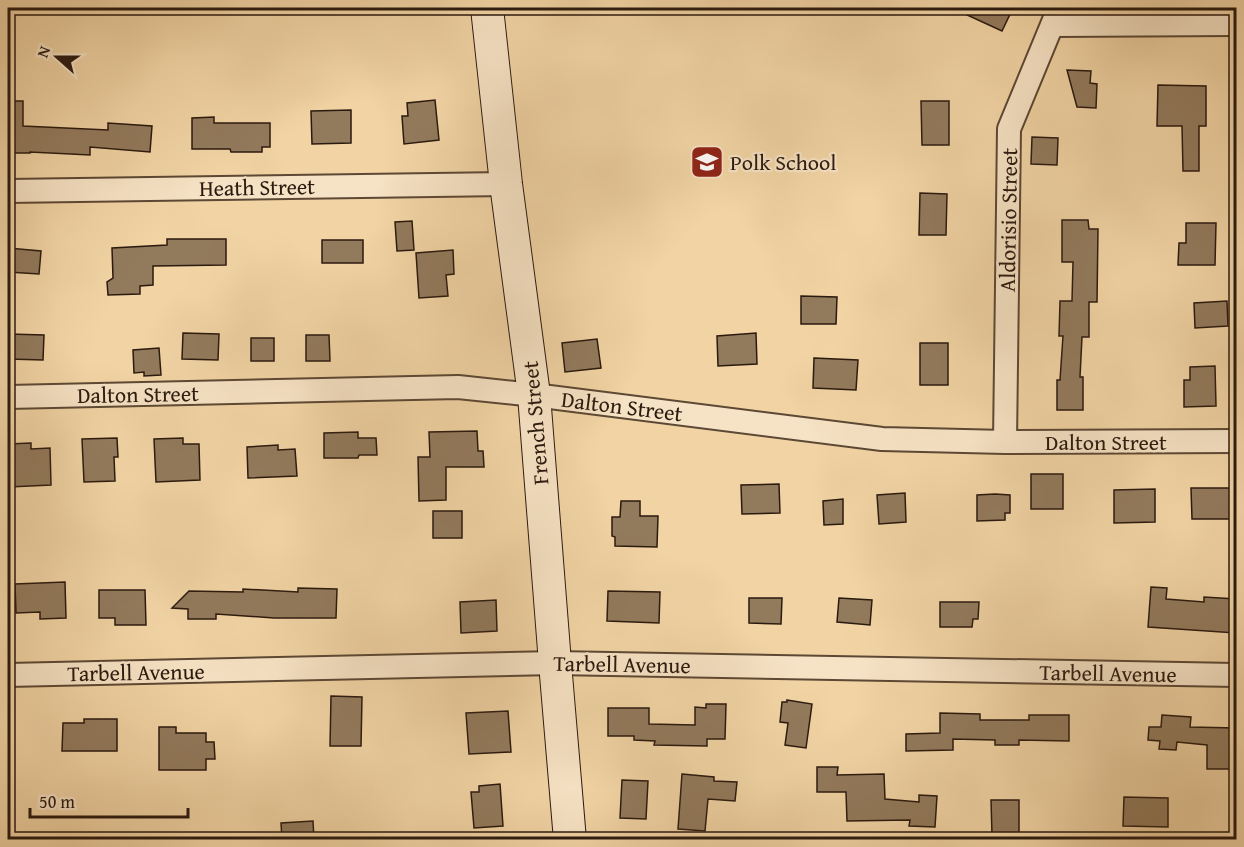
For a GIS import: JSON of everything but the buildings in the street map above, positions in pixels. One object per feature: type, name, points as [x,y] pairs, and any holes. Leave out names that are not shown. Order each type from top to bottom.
[{"type":"street","name":"French Street","points":[[487,8],[506,184],[534,395],[570,840]]},
{"type":"street","points":[[1055,16],[1236,24]]},
{"type":"street","name":"Aldorisio Street","points":[[1005,442],[1009,129],[1055,16]]},
{"type":"street","name":"Heath Street","points":[[8,191],[506,184]]},
{"type":"street","name":"Dalton Street","points":[[8,397],[458,387],[882,439],[1005,442],[1236,441]]},
{"type":"street","name":"Tarbell Avenue","points":[[8,675],[555,663],[1236,675]]},
{"type":"place","name":"Polk School","points":[[707,162]]}]
